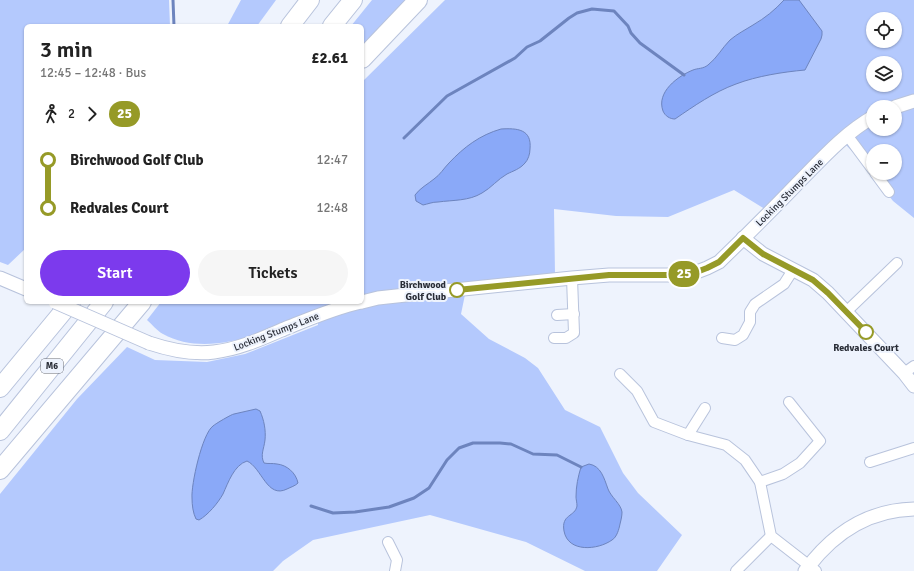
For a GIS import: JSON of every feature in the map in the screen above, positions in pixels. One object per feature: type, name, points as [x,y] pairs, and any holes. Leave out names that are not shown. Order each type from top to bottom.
[{"type":"highway","points":[[279,24],[296,0]]},
{"type":"highway","points":[[292,24],[310,0]]},
{"type":"highway","points":[[322,24],[340,0]]},
{"type":"highway","points":[[334,24],[353,0]]},
{"type":"highway","points":[[364,57],[418,0]]},
{"type":"highway","name":"M6","points":[[0,388],[70,304]]},
{"type":"highway","name":"M6","points":[[0,431],[102,304]]},
{"type":"highway","points":[[0,470],[140,304]]},
{"type":"street","points":[[902,105],[914,101]]},
{"type":"street","name":"Locking Stumps Lane","points":[[364,302],[378,298],[572,278],[609,275],[673,275],[694,273],[719,262],[847,135],[866,122]]},
{"type":"street","points":[[847,135],[866,161]]},
{"type":"street","points":[[880,180],[889,192]]},
{"type":"street","points":[[743,238],[763,254],[813,280],[909,370],[914,386]]},
{"type":"street","points":[[846,312],[898,263]]},
{"type":"street","points":[[722,338],[735,340],[743,335],[750,322],[750,312],[756,304],[784,284],[793,270]]},
{"type":"street","points":[[0,278],[24,288]]},
{"type":"street","points":[[554,338],[566,338],[574,333],[572,278]]},
{"type":"street","name":"Locking Stumps Lane","points":[[60,304],[165,349],[189,352],[214,352],[236,348],[314,316],[351,304]]},
{"type":"street","points":[[557,315],[574,314]]},
{"type":"street","points":[[620,374],[638,391],[654,422],[688,435],[726,445],[746,460],[760,482],[771,536],[810,569],[818,554],[836,537],[854,524],[873,516],[893,511],[914,509]]},
{"type":"street","points":[[760,482],[783,474],[800,463],[820,441],[788,402]]},
{"type":"street","points":[[688,435],[705,408]]},
{"type":"street","points":[[870,462],[914,448]]},
{"type":"street","points":[[736,571],[771,536]]},
{"type":"street","points":[[388,542],[397,560],[395,571]]},
{"type":"shaded area","points":[[0,0],[169,0],[170,24],[24,24],[24,250],[8,265],[0,262]]},
{"type":"shaded area","points":[[241,0],[276,0],[258,24],[228,24]]},
{"type":"shaded area","points":[[372,0],[412,0],[364,51],[364,24],[353,24]]},
{"type":"shaded area","name":"Birchwood Golf Club","points":[[445,0],[914,0],[914,218],[893,201],[876,180],[902,180],[902,144],[866,144],[866,167],[839,138],[765,209],[734,190],[668,217],[616,216],[554,209],[555,274],[467,285],[461,314],[489,339],[525,358],[538,368],[565,410],[600,427],[623,473],[638,493],[682,535],[657,571],[585,571],[526,542],[430,515],[313,540],[283,561],[273,571],[0,571],[0,494],[77,399],[127,347],[155,360],[207,362],[245,354],[318,325],[318,311],[262,333],[221,343],[201,344],[181,341],[161,333],[147,320],[159,304],[364,304],[364,80]]},
{"type":"shaded area","points":[[784,0],[799,0],[822,31],[821,39],[805,70],[770,75],[744,81],[712,95],[675,119],[670,118],[665,114],[662,104],[663,97],[665,91],[675,81],[681,76],[695,69],[708,65],[730,40],[766,17]]},
{"type":"shaded area","points":[[501,129],[522,131],[529,137],[530,153],[523,165],[472,198],[434,202],[423,205],[416,201],[415,195],[438,176],[460,152],[479,138]]},
{"type":"shaded area","points":[[256,409],[260,411],[263,418],[265,440],[262,455],[264,463],[281,465],[288,468],[297,479],[298,483],[287,489],[280,491],[274,490],[247,461],[238,466],[229,480],[223,494],[206,515],[199,520],[196,519],[193,512],[192,503],[193,482],[201,449],[209,431],[214,425],[233,414]]},
{"type":"shaded area","points":[[589,464],[596,467],[602,473],[609,492],[620,506],[622,514],[614,539],[599,546],[584,548],[571,543],[567,538],[564,531],[564,521],[576,510],[576,489],[581,467]]},
{"type":"waterway","points":[[173,0],[174,24]]},
{"type":"waterway","points":[[404,138],[447,96],[515,58],[527,47],[540,41],[577,13],[592,9],[614,11],[628,26],[631,33],[640,43],[684,75]]},
{"type":"waterway","points":[[311,506],[333,513],[355,512],[389,507],[414,498],[429,488],[447,460],[459,448],[473,443],[511,444],[533,454],[557,455],[581,467]]},
{"type":"bus line","name":"25","points":[[457,290],[609,275],[673,275],[694,273],[719,262],[743,238],[763,254],[813,280],[828,293],[866,332]]},
{"type":"place","name":"Birchwood Golf Club","points":[[457,290]]},
{"type":"place","name":"Redvales Court","points":[[866,332]]}]
